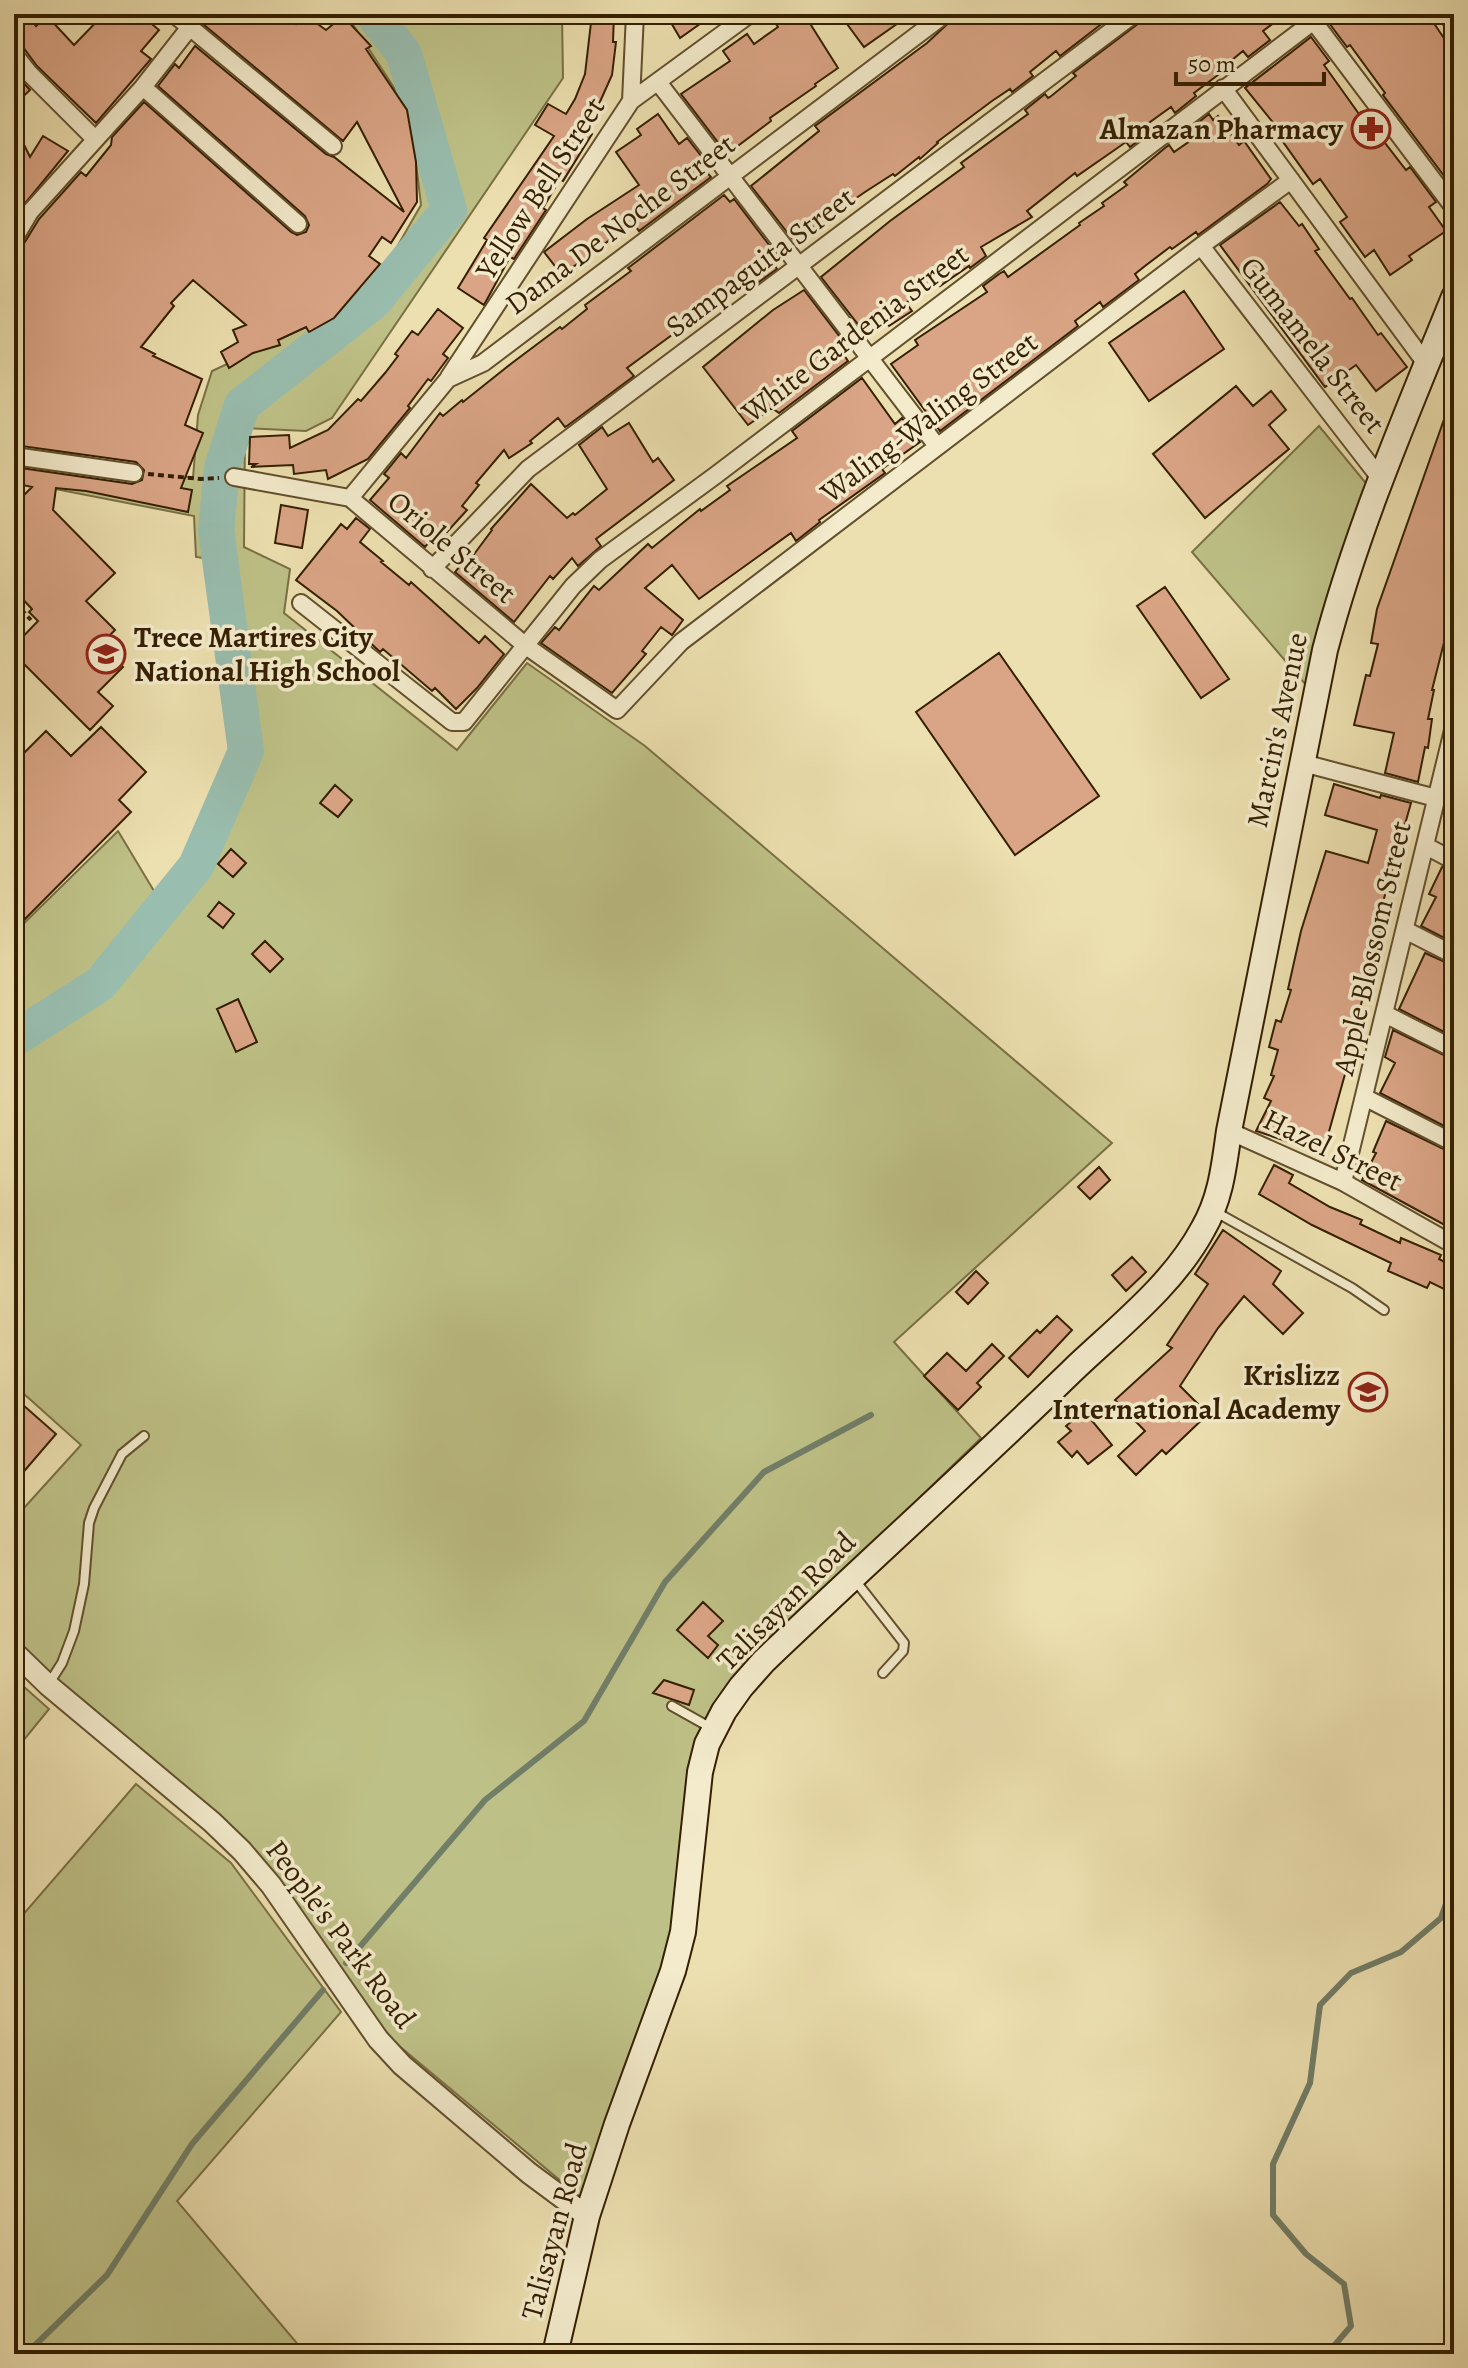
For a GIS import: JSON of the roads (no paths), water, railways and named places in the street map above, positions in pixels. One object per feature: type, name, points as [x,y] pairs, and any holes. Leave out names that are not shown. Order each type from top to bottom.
[{"type":"main road","name":"Marcin's Avenue","points":[[1217,1202],[1325,650],[1343,583],[1380,478],[1454,297]]},
{"type":"main road","name":"Talisayan Road","points":[[555,2354],[587,2216],[677,1958],[690,1888],[700,1772],[714,1729],[741,1687],[764,1661],[963,1477],[1154,1291],[1187,1253],[1217,1202]]},
{"type":"street","points":[[174,14],[333,146]]},
{"type":"street","name":"Yellow Bell Street","points":[[448,379],[631,101],[635,14]]},
{"type":"street","points":[[631,101],[750,14]]},
{"type":"street","name":"Dama De Noche Street","points":[[350,498],[448,379],[483,363],[945,14]]},
{"type":"street","name":"Sampaguita Street","points":[[432,569],[528,469],[1134,14]]},
{"type":"street","points":[[1446,14],[1454,24]]},
{"type":"street","points":[[1315,16],[1454,208]]},
{"type":"street","name":"White Gardenia Street","points":[[301,603],[452,722],[466,720],[573,586],[600,560],[1315,16]]},
{"type":"street","points":[[14,239],[30,212],[143,87],[190,27]]},
{"type":"street","points":[[14,54],[95,139]]},
{"type":"street","points":[[658,82],[937,446]]},
{"type":"street","points":[[143,87],[298,224]]},
{"type":"street","points":[[1223,88],[1427,365]]},
{"type":"street","name":"Waling-Waling Street","points":[[613,708],[620,707],[681,642],[1291,180]]},
{"type":"street","name":"Gumamela Street","points":[[1201,246],[1380,478]]},
{"type":"street","points":[[14,456],[134,473]]},
{"type":"street","name":"Oriole Street","points":[[234,477],[350,498],[526,646],[613,708]]},
{"type":"street","name":"Apple Blossom Street","points":[[1343,1182],[1366,1098],[1436,798],[1449,763],[1454,726]]},
{"type":"street","points":[[1303,763],[1436,798]]},
{"type":"street","points":[[1426,846],[1454,861]]},
{"type":"street","points":[[1405,930],[1454,955]]},
{"type":"street","points":[[1385,1014],[1454,1049]]},
{"type":"street","points":[[1366,1098],[1454,1143]]},
{"type":"street","name":"Hazel Street","points":[[1229,1131],[1343,1182],[1454,1245]]},
{"type":"street","name":"People's Park Road","points":[[14,1652],[48,1685],[212,1822],[249,1859],[271,1885],[378,2039],[402,2065],[529,2173],[587,2216]]},
{"type":"lane","points":[[1217,1202],[1384,1310]]},
{"type":"lane","points":[[48,1685],[62,1663],[74,1631],[84,1584],[89,1523],[94,1508],[122,1454],[144,1436]]},
{"type":"lane","points":[[853,1577],[904,1643],[903,1651],[883,1673]]},
{"type":"lane","points":[[672,1706],[714,1729]]},
{"type":"waterway","points":[[14,1039],[100,984],[196,866],[246,751],[216,530],[222,468],[242,405],[374,301],[449,210],[404,54],[373,14]]},
{"type":"waterway","points":[[346,1963],[485,1800],[584,1721],[665,1582],[764,1472],[871,1415]]},
{"type":"waterway","points":[[1327,2354],[1351,2326],[1344,2284],[1306,2254],[1273,2215],[1273,2164],[1310,2083],[1320,2005],[1351,1973],[1401,1952],[1441,1918],[1454,1881]]},
{"type":"waterway","points":[[26,2354],[107,2275],[192,2144],[323,1990]]},
{"type":"place","name":"Almazan Pharmacy","points":[[1371,129]]},
{"type":"place","name":"Trece Martires City National High School","points":[[106,654]]},
{"type":"place","name":"Krislizz International Academy","points":[[1368,1392]]}]
